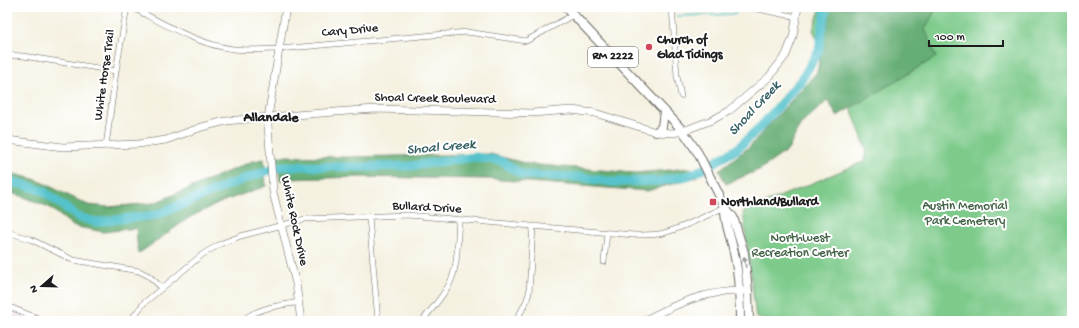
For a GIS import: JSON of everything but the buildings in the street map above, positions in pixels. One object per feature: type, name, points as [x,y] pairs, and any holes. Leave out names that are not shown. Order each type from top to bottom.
[{"type":"main road","name":"RM 2222","points":[[566,7],[683,131],[698,154],[725,207],[733,217],[744,253],[748,291],[749,321]]},
{"type":"main road","points":[[656,132],[662,127],[664,111]]},
{"type":"main road","name":"RM 2222","points":[[725,207],[725,218],[734,250],[739,291],[740,321]]},
{"type":"street","name":"White Horse Trail","points":[[106,146],[116,71],[127,7]]},
{"type":"street","name":"Cary Drive","points":[[130,7],[194,38],[232,49],[250,50],[279,49],[467,32],[526,41],[574,15]]},
{"type":"street","name":"White Rock Drive","points":[[286,7],[269,117],[270,159],[273,192],[280,226],[296,284],[301,321]]},
{"type":"street","points":[[672,7],[677,76],[681,96]]},
{"type":"street","points":[[748,7],[797,17]]},
{"type":"street","name":"Shoal Creek Boulevard","points":[[7,140],[63,147],[152,143],[182,136],[214,124],[269,117],[375,110],[532,113],[571,110],[596,113],[656,132],[683,131],[712,120],[729,111],[769,77],[786,55],[793,37],[798,7]]},
{"type":"street","points":[[7,55],[23,56],[116,71]]},
{"type":"street","name":"Bullard Drive","points":[[130,321],[144,303],[203,254],[222,243],[241,236],[305,219],[369,218],[408,215],[634,235],[659,234],[673,230],[725,207]]},
{"type":"street","points":[[369,218],[378,321]]},
{"type":"street","points":[[422,321],[448,288],[455,265],[459,220]]},
{"type":"street","points":[[516,321],[529,293],[534,226]]},
{"type":"street","points":[[7,232],[30,239],[73,260],[139,271],[149,276],[162,288]]},
{"type":"street","points":[[604,262],[607,233]]},
{"type":"street","points":[[643,321],[674,305],[693,298],[713,293],[748,291]]},
{"type":"street","points":[[242,321],[254,312],[299,302]]},
{"type":"street","points":[[7,306],[45,321]]},
{"type":"shaded area","points":[[7,311],[33,321],[7,321]]},
{"type":"green space","name":"Austin Memorial Park Cemetery","points":[[821,7],[1072,7],[1072,321],[772,321],[756,318],[743,212],[865,161],[867,151],[849,103],[813,30]]},
{"type":"green space","points":[[831,7],[937,7],[925,29],[936,57],[837,116],[828,100],[800,125],[788,150],[761,169],[726,184],[719,170],[749,147],[817,72]]},
{"type":"green space","points":[[490,154],[528,164],[636,173],[691,168],[697,177],[647,191],[489,179],[360,177],[285,179],[280,181],[277,156],[345,157]]},
{"type":"green space","points":[[264,159],[266,186],[224,201],[190,217],[138,254],[136,228],[103,232],[73,226],[49,207],[7,192],[7,172],[37,180],[88,205],[108,207],[154,203],[253,161]]},
{"type":"waterway","name":"Shoal Creek","points":[[7,182],[22,184],[43,191],[78,217],[96,222],[156,215],[246,178],[282,166],[410,166],[475,157],[501,161],[523,175],[578,177],[614,182],[659,181],[687,176],[703,169],[737,149],[763,124],[802,79],[819,50],[827,7]]},
{"type":"waterway","points":[[677,16],[736,14]]},
{"type":"place","name":"Church of Glad Tidings","points":[[649,47]]},
{"type":"place","name":"Northland/Bullard","points":[[713,202]]},
{"type":"district","name":"Allandale","points":[[271,118]]},
{"type":"park label","name":"Northwest Recreation Center","points":[[800,246]]}]
